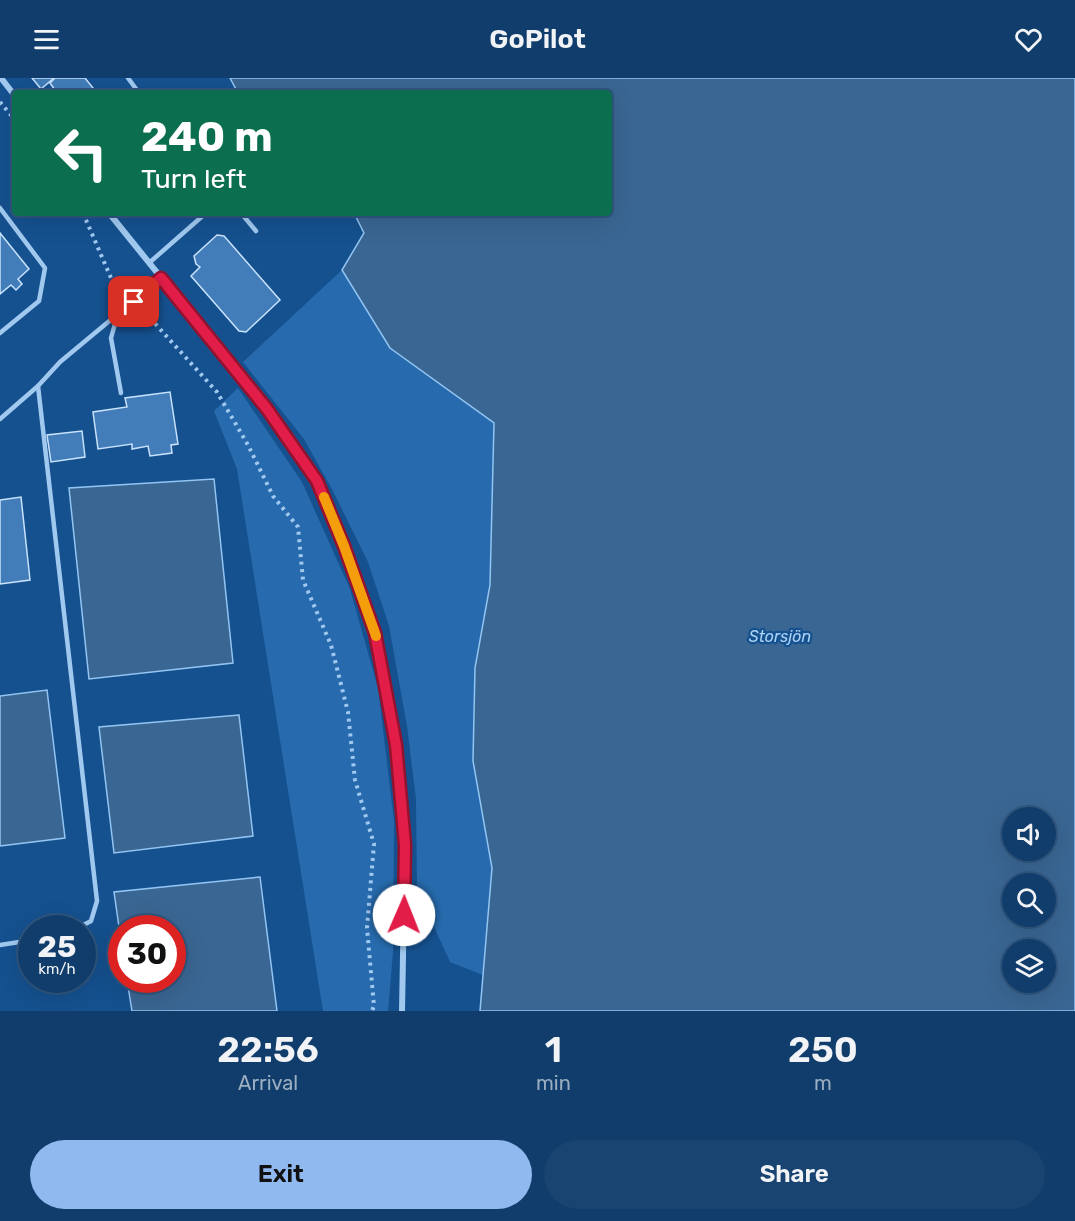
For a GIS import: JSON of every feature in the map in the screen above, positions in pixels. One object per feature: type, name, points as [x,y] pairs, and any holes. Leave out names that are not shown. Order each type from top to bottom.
[{"type":"street","points":[[1,78],[12,92]]},
{"type":"street","points":[[111,216],[267,409],[317,481],[344,546],[375,633],[396,745],[405,845],[402,1011]]},
{"type":"lane","points":[[0,208],[45,268],[39,301],[0,333]]},
{"type":"lane","points":[[149,263],[203,216]]},
{"type":"lane","points":[[244,216],[256,231]]},
{"type":"lane","points":[[0,419],[38,386],[60,362],[117,317],[161,278]]},
{"type":"lane","points":[[117,317],[111,338],[121,393]]},
{"type":"lane","points":[[38,386],[96,901],[92,915]]},
{"type":"lane","points":[[0,945],[18,942]]},
{"type":"path","points":[[0,102],[12,116]]},
{"type":"path","points":[[85,216],[111,278],[217,392],[249,446],[273,496],[298,527],[303,580],[331,645],[348,712],[355,780],[374,844],[367,928],[374,1006],[372,1011]]},
{"type":"shaded area","points":[[342,270],[390,348],[494,423],[490,585],[475,668],[473,761],[492,868],[483,975],[450,962],[417,889],[416,799],[407,726],[389,626],[368,562],[304,439],[243,362]]},
{"type":"shaded area","points":[[238,388],[302,482],[350,589],[378,688],[394,821],[393,952],[388,1011],[323,1011],[237,469],[214,411]]},
{"type":"water","name":"Storsjön","points":[[230,78],[1075,78],[1075,1011],[480,1011],[492,868],[473,761],[475,668],[490,585],[494,423],[390,348],[342,270],[364,233],[356,216],[612,216],[612,90],[236,90]]},
{"type":"water","points":[[214,479],[233,663],[89,679],[69,488]]},
{"type":"water","points":[[47,690],[65,838],[0,846],[0,696]]},
{"type":"water","points":[[239,715],[253,836],[114,853],[99,727]]},
{"type":"water","points":[[260,877],[277,1011],[132,1011],[129,993],[186,993],[186,915],[117,915],[114,892]]},
{"type":"building","points":[[32,78],[54,78],[41,89]]},
{"type":"building","points":[[55,78],[85,78],[95,90],[55,90],[50,83]]},
{"type":"building","points":[[0,233],[29,269],[18,279],[22,284],[16,290],[11,285],[0,294]]},
{"type":"building","points":[[217,235],[224,236],[280,300],[246,332],[239,331],[191,276],[200,267],[196,264],[194,256]]},
{"type":"building","points":[[170,392],[178,444],[171,445],[172,453],[150,456],[148,446],[132,449],[132,444],[98,449],[93,412],[127,407],[125,398]]},
{"type":"building","points":[[82,431],[85,457],[51,462],[47,435]]},
{"type":"building","points":[[21,497],[30,580],[0,584],[0,500]]},
{"type":"slow traffic","points":[[324,497],[376,636]]},
{"type":"route","points":[[134,302],[161,278],[267,409],[317,481],[344,546],[375,633],[396,745],[405,845],[404,915]]}]
